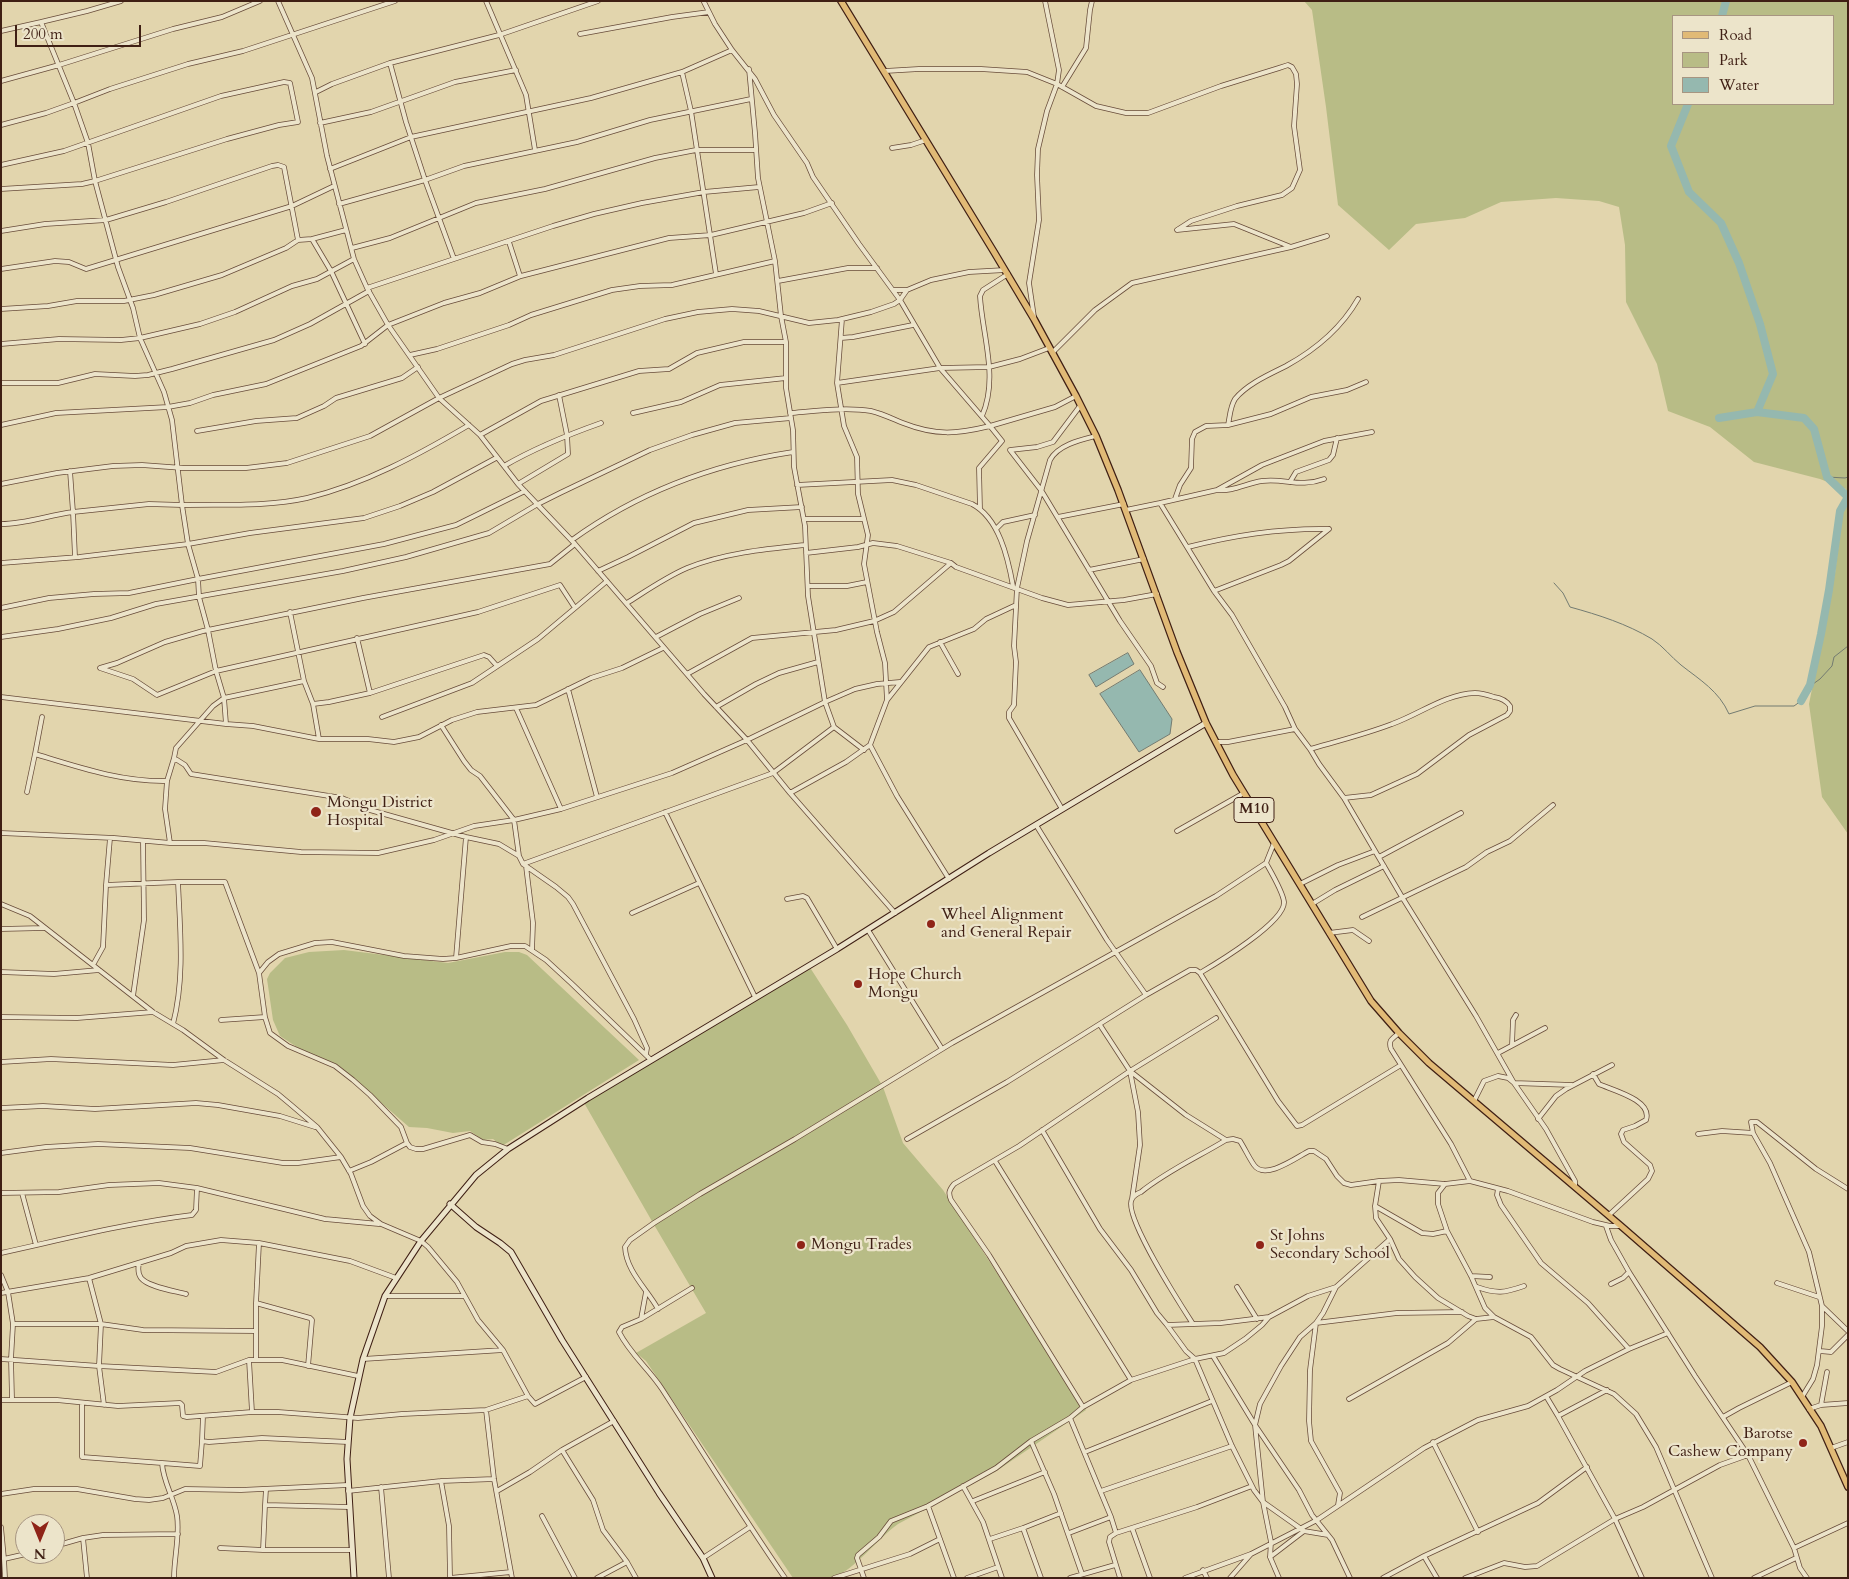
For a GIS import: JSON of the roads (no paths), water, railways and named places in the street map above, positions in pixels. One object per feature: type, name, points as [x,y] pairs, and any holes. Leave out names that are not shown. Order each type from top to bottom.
[{"type":"main road","name":"M10","points":[[841,1],[1034,319],[1076,396],[1096,436],[1125,507],[1156,594],[1206,723],[1244,793],[1371,1000],[1399,1033],[1429,1063],[1744,1332],[1792,1382],[1820,1426],[1847,1485]]},
{"type":"main road","points":[[354,1578],[348,1488],[348,1442],[350,1418],[362,1359],[385,1296],[396,1278],[421,1241],[450,1204],[476,1176],[508,1149],[571,1108],[868,930],[1062,809],[1206,723]]},
{"type":"main road","points":[[450,1204],[476,1227],[500,1242],[511,1252],[562,1340],[659,1493],[703,1558],[712,1578]]},
{"type":"street","points":[[1,31],[121,1]]},
{"type":"street","points":[[1,81],[173,29],[222,17],[260,1]]},
{"type":"street","points":[[278,1],[310,73],[316,92],[320,123],[330,169],[354,260],[388,325],[439,398],[480,435],[518,484],[627,603],[663,648],[747,740],[790,793],[895,913]]},
{"type":"street","points":[[1,125],[46,113],[188,64],[242,51],[396,1]]},
{"type":"street","points":[[486,1],[526,95],[535,150]]},
{"type":"street","points":[[316,92],[332,84],[390,63],[499,35],[598,1]]},
{"type":"street","points":[[1034,319],[1029,283],[1039,220],[1038,149],[1047,111],[1057,84],[1059,70],[1045,1]]},
{"type":"street","points":[[1062,87],[1086,48],[1092,1]]},
{"type":"street","points":[[704,2],[732,50],[749,69],[774,115],[859,244],[900,300],[940,368],[982,416],[1041,490],[1151,666],[1157,683],[1163,687]]},
{"type":"street","points":[[580,34],[672,16],[709,12]]},
{"type":"street","points":[[41,22],[74,102],[88,142],[95,181],[140,338],[164,392],[172,420],[188,544],[198,579],[216,671],[224,698],[226,724]]},
{"type":"street","points":[[330,169],[411,137],[591,98],[682,72],[732,50]]},
{"type":"street","points":[[390,63],[425,180],[454,259]]},
{"type":"street","points":[[885,71],[919,68],[1022,72],[1039,76],[1057,84],[1096,106],[1126,113],[1140,114],[1148,113],[1254,75],[1288,65],[1292,67],[1296,74],[1294,126],[1300,170],[1292,188],[1282,195],[1237,206],[1191,221],[1177,230],[1234,224],[1291,247]]},
{"type":"street","points":[[749,69],[759,187],[775,261],[786,342],[786,378],[791,415],[794,467],[804,519],[813,633],[825,702],[834,727],[864,750]]},
{"type":"street","points":[[320,123],[371,112],[455,82],[516,70]]},
{"type":"street","points":[[682,72],[691,111],[716,274]]},
{"type":"street","points":[[1,166],[64,151],[221,96],[284,82],[290,83],[298,122],[279,125],[227,139],[82,184],[1,189]]},
{"type":"street","points":[[339,204],[425,180],[464,166],[577,142],[650,120],[751,99]]},
{"type":"street","points":[[892,148],[905,147],[926,140]]},
{"type":"street","points":[[352,248],[390,238],[476,203],[545,189],[623,166],[696,150],[756,150]]},
{"type":"street","points":[[1,231],[46,224],[106,220],[278,165],[284,167],[298,240]]},
{"type":"street","points":[[1,269],[55,261],[69,262],[85,269],[292,206],[334,186]]},
{"type":"street","points":[[1,383],[58,383],[95,374],[135,376],[155,373],[274,340],[310,324],[368,290],[553,226],[642,203],[704,192],[759,187]]},
{"type":"street","points":[[1,424],[56,413],[168,407],[273,382],[365,344],[388,325],[444,303],[480,293],[520,276],[669,238],[711,235],[766,220],[804,213],[832,203]]},
{"type":"street","points":[[1,309],[48,306],[77,301],[116,302],[170,291],[222,275],[286,248],[298,240],[312,239],[346,230]]},
{"type":"street","points":[[837,383],[940,368],[989,366],[1051,350],[1095,310],[1132,282],[1291,247],[1327,236]]},
{"type":"street","points":[[312,239],[331,271],[365,344]]},
{"type":"street","points":[[509,242],[520,276]]},
{"type":"street","points":[[1,344],[59,339],[121,340],[140,338],[200,324],[235,312],[292,286],[317,279],[354,260]]},
{"type":"street","points":[[410,355],[437,349],[509,325],[531,315],[612,290],[640,286],[672,285],[775,261]]},
{"type":"street","points":[[778,281],[848,268],[877,268]]},
{"type":"street","points":[[893,290],[907,290],[931,280],[969,272],[1006,272]]},
{"type":"street","points":[[982,416],[986,403],[989,366],[981,292],[1006,272]]},
{"type":"street","points":[[1,484],[112,466],[246,468],[287,463],[370,436],[439,398],[525,360],[554,355],[665,319],[698,312],[732,309],[759,311],[809,323],[842,319],[871,312],[900,300],[907,290]]},
{"type":"street","points":[[1228,425],[1232,405],[1238,396],[1276,370],[1296,360],[1328,337],[1347,318],[1358,299]]},
{"type":"street","points":[[842,319],[837,383],[844,426],[857,457],[858,494],[868,535],[864,564],[874,621],[885,663],[887,700]]},
{"type":"street","points":[[841,338],[913,325]]},
{"type":"street","points":[[480,435],[526,408],[559,395],[639,371],[669,369],[697,353],[744,342],[786,342]]},
{"type":"street","points":[[197,431],[256,421],[297,418],[324,406],[336,398],[402,378],[418,367]]},
{"type":"street","points":[[633,413],[681,402],[720,385],[786,378]]},
{"type":"street","points":[[1175,499],[1180,485],[1191,468],[1192,439],[1195,432],[1206,426],[1228,425],[1271,414],[1311,397],[1347,390],[1366,382]]},
{"type":"street","points":[[518,484],[568,454],[559,395]]},
{"type":"street","points":[[1,638],[111,618],[156,604],[343,571],[406,557],[489,533],[538,504],[650,450],[734,423],[842,410],[870,411],[926,431],[944,434],[960,433],[1015,420],[1055,407],[1076,396]]},
{"type":"street","points":[[1010,450],[1037,447],[1052,442],[1080,406]]},
{"type":"street","points":[[504,466],[566,435],[601,422]]},
{"type":"street","points":[[1,524],[27,522],[51,515],[73,512],[149,504],[270,503],[307,498],[349,485],[398,465],[469,425]]},
{"type":"street","points":[[1217,490],[1278,457],[1324,441],[1372,432]]},
{"type":"street","points":[[1054,452],[1080,440],[1096,436]]},
{"type":"street","points":[[1290,482],[1296,472],[1329,460],[1333,454],[1337,438]]},
{"type":"street","points":[[980,508],[979,468],[1002,441]]},
{"type":"street","points":[[1015,587],[1041,490],[1054,452],[1052,442]]},
{"type":"street","points":[[575,608],[560,585],[478,612],[216,671],[158,695],[133,679],[100,668],[117,663],[165,642],[208,630],[290,612],[550,564],[573,542],[607,516],[655,492],[728,466],[757,458],[793,452]]},
{"type":"street","points":[[1,563],[75,557],[188,544],[250,533],[285,530],[364,518],[433,492],[496,458]]},
{"type":"street","points":[[70,472],[75,557]]},
{"type":"street","points":[[1058,517],[1160,503],[1217,490],[1228,491],[1261,481],[1308,484],[1324,479]]},
{"type":"street","points":[[797,485],[892,480],[951,496],[980,508],[996,529],[1015,587],[1014,705],[1009,712],[1008,718],[1062,809]]},
{"type":"street","points":[[1,608],[49,598],[129,593],[384,544],[456,524],[525,491]]},
{"type":"street","points":[[1160,503],[1214,591],[1232,615],[1281,700],[1295,729],[1344,798],[1402,897],[1456,982],[1514,1083],[1546,1129],[1575,1181],[1575,1186]]},
{"type":"street","points":[[598,571],[694,523],[748,510],[802,507]]},
{"type":"street","points":[[996,529],[1003,522],[1035,515]]},
{"type":"street","points":[[804,519],[864,519]]},
{"type":"street","points":[[1188,546],[1281,530],[1329,528],[1282,565],[1214,591]]},
{"type":"street","points":[[806,553],[858,547],[873,543],[897,546],[950,563],[956,567],[1042,598],[1068,605],[1124,600],[1156,594]]},
{"type":"street","points":[[627,603],[687,569],[704,563],[752,552],[806,545]]},
{"type":"street","points":[[1090,570],[1144,559]]},
{"type":"street","points":[[688,674],[752,638],[813,633],[874,621],[894,612],[950,563]]},
{"type":"street","points":[[382,717],[472,683],[538,639],[606,581]]},
{"type":"street","points":[[808,586],[847,586],[867,582]]},
{"type":"street","points":[[656,637],[684,621],[738,598]]},
{"type":"street","points":[[790,793],[870,746],[887,700],[929,647],[974,629],[986,619],[1016,604]]},
{"type":"street","points":[[290,612],[297,652],[304,681],[313,704],[319,739]]},
{"type":"street","points":[[357,638],[370,693]]},
{"type":"street","points":[[940,642],[958,674]]},
{"type":"street","points":[[1,697],[52,701],[200,721],[253,726],[319,739],[362,739],[394,742],[419,737],[441,725],[477,712],[516,708],[544,702],[591,678],[622,668],[663,648]]},
{"type":"street","points":[[313,704],[370,693],[484,656],[489,657],[498,666]]},
{"type":"street","points":[[716,707],[779,673],[818,662]]},
{"type":"street","points":[[170,843],[165,809],[167,781],[176,748],[213,706],[224,698],[304,681]]},
{"type":"street","points":[[1,833],[170,843],[204,843],[302,852],[378,853],[454,834],[474,826],[514,820],[561,809],[672,773],[855,689],[900,682]]},
{"type":"street","points":[[568,689],[597,797]]},
{"type":"street","points":[[1310,749],[1389,725],[1408,718],[1422,709],[1462,695],[1474,693],[1487,694],[1503,699],[1510,706],[1510,712],[1507,715],[1469,735],[1417,774],[1371,795],[1344,798]]},
{"type":"street","points":[[516,708],[561,809]]},
{"type":"street","points":[[27,792],[42,716]]},
{"type":"street","points":[[441,725],[464,761],[488,786],[514,820],[519,856],[524,865],[533,923],[532,950]]},
{"type":"street","points":[[524,865],[773,773],[834,727]]},
{"type":"street","points":[[1216,742],[1228,742],[1295,729]]},
{"type":"street","points":[[870,746],[897,796],[949,879]]},
{"type":"street","points":[[35,754],[121,778],[167,781]]},
{"type":"street","points":[[174,758],[185,765],[191,774],[342,798],[361,808],[454,834],[499,844],[519,856]]},
{"type":"street","points":[[1177,831],[1244,793]]},
{"type":"street","points":[[1362,917],[1466,867],[1487,852],[1510,841],[1553,806]]},
{"type":"street","points":[[665,812],[755,998]]},
{"type":"street","points":[[1379,857],[1460,813]]},
{"type":"street","points":[[1036,825],[1107,940],[1146,995]]},
{"type":"street","points":[[456,958],[466,837]]},
{"type":"street","points":[[93,965],[103,947],[110,838]]},
{"type":"street","points":[[133,996],[144,920],[143,841]]},
{"type":"street","points":[[658,1309],[637,1278],[625,1253],[624,1247],[630,1240],[700,1194],[795,1139],[942,1049],[1115,950],[1216,896],[1266,863],[1274,842]]},
{"type":"street","points":[[1300,884],[1338,865],[1375,851]]},
{"type":"street","points":[[1200,974],[1245,944],[1268,926],[1281,912],[1284,899],[1266,863]]},
{"type":"street","points":[[524,865],[556,887],[573,904],[634,1020],[647,1048],[646,1054]]},
{"type":"street","points":[[1312,904],[1335,890],[1384,866]]},
{"type":"street","points":[[173,1024],[177,1011],[181,955],[178,882]]},
{"type":"street","points":[[106,885],[225,882],[259,973],[265,1017],[269,1030],[274,1036],[288,1046],[335,1066],[370,1095],[401,1127],[410,1147],[423,1149],[470,1135],[482,1142],[508,1149]]},
{"type":"street","points":[[632,913],[699,883]]},
{"type":"street","points":[[787,899],[803,896],[807,898],[837,948]]},
{"type":"street","points":[[1,904],[30,916],[152,1012],[278,1094],[317,1128],[341,1156],[363,1206],[370,1216],[381,1224],[421,1241],[443,1264],[457,1282],[463,1296],[486,1330],[503,1350],[528,1396],[535,1404],[586,1377]]},
{"type":"street","points":[[1,929],[44,928]]},
{"type":"street","points":[[868,930],[942,1049]]},
{"type":"street","points":[[1329,933],[1353,930],[1370,941]]},
{"type":"street","points":[[259,973],[262,967],[279,954],[315,942],[332,942],[404,956],[443,959],[511,946],[526,946],[571,983],[651,1060]]},
{"type":"street","points":[[1,972],[54,974],[100,970]]},
{"type":"street","points":[[907,1139],[1007,1082],[1146,995],[1190,970],[1196,970],[1200,974],[1278,1101],[1297,1126],[1302,1125],[1401,1065]]},
{"type":"street","points":[[1,1018],[77,1018],[152,1012]]},
{"type":"street","points":[[1512,1045],[1513,1020],[1516,1015]]},
{"type":"street","points":[[221,1020],[265,1017]]},
{"type":"street","points":[[1083,1407],[990,1255],[949,1196],[949,1190],[954,1184],[995,1161],[1130,1071],[1216,1018]]},
{"type":"street","points":[[1100,1025],[1130,1071],[1186,1115],[1226,1140]]},
{"type":"street","points":[[1498,1053],[1545,1028]]},
{"type":"street","points":[[1399,1033],[1390,1040],[1389,1044],[1451,1144],[1470,1181]]},
{"type":"street","points":[[1,1062],[51,1059],[173,1065],[224,1060]]},
{"type":"street","points":[[1538,1119],[1556,1096],[1572,1085],[1612,1065]]},
{"type":"street","points":[[1130,1071],[1138,1112],[1140,1145],[1130,1206],[1134,1219],[1173,1293],[1193,1324]]},
{"type":"street","points":[[1594,1074],[1599,1084],[1632,1098],[1646,1108],[1648,1112],[1646,1120],[1623,1130],[1621,1134],[1624,1142],[1650,1165],[1651,1174],[1609,1215]]},
{"type":"street","points":[[1474,1101],[1481,1085],[1495,1077],[1504,1077],[1514,1083],[1572,1085]]},
{"type":"street","points":[[1,1108],[43,1106],[95,1109],[196,1103],[280,1116],[317,1128]]},
{"type":"street","points":[[1802,1397],[1812,1379],[1820,1351],[1822,1306],[1809,1252],[1770,1163],[1753,1133],[1751,1122],[1758,1122],[1816,1169],[1848,1189]]},
{"type":"street","points":[[1042,1130],[1100,1229],[1131,1270],[1157,1312],[1194,1360],[1232,1446],[1262,1502],[1304,1531],[1328,1535]]},
{"type":"street","points":[[1698,1134],[1722,1131],[1753,1133]]},
{"type":"street","points":[[1132,1199],[1148,1186],[1226,1140],[1233,1139],[1240,1141],[1254,1166],[1264,1171],[1271,1170],[1309,1150],[1326,1159],[1337,1176],[1344,1183],[1352,1185],[1399,1180],[1445,1184],[1470,1181],[1606,1226],[1621,1226]]},
{"type":"street","points":[[349,1171],[407,1143]]},
{"type":"street","points":[[1,1153],[46,1147],[98,1144],[190,1148],[283,1163],[298,1163],[341,1156]]},
{"type":"street","points":[[995,1161],[1131,1380]]},
{"type":"street","points":[[1378,1181],[1375,1206],[1376,1218],[1390,1239],[1399,1259],[1415,1278],[1432,1294],[1468,1316],[1476,1319],[1494,1317]]},
{"type":"street","points":[[1,1193],[69,1192],[109,1184],[159,1183],[197,1188],[325,1219],[381,1224]]},
{"type":"street","points":[[1445,1184],[1438,1193],[1438,1204],[1448,1231],[1472,1276],[1485,1308],[1494,1317],[1531,1337],[1553,1365],[1607,1390],[1626,1404],[1644,1426],[1675,1490],[1712,1578]]},
{"type":"street","points":[[1,1253],[104,1228],[146,1220],[192,1215],[196,1210],[197,1188]]},
{"type":"street","points":[[1498,1189],[1497,1195],[1501,1205],[1541,1263],[1588,1303],[1629,1349]]},
{"type":"street","points":[[22,1193],[36,1245]]},
{"type":"street","points":[[1375,1206],[1422,1233],[1433,1234],[1448,1231]]},
{"type":"street","points":[[1606,1226],[1611,1240],[1629,1272],[1748,1455],[1794,1548],[1796,1558],[1806,1578]]},
{"type":"street","points":[[1279,1578],[1270,1557],[1271,1542],[1262,1502],[1255,1425],[1260,1404],[1300,1337],[1316,1323],[1336,1288],[1390,1239]]},
{"type":"street","points":[[1,1293],[89,1278],[186,1246],[221,1240],[259,1243],[350,1261],[396,1278]]},
{"type":"street","points":[[256,1360],[259,1243]]},
{"type":"street","points":[[139,1263],[142,1279],[147,1283],[186,1294]]},
{"type":"street","points":[[1611,1284],[1624,1278],[1629,1272]]},
{"type":"street","points":[[1,1275],[8,1292],[13,1324],[11,1359],[12,1399]]},
{"type":"street","points":[[1472,1276],[1490,1277]]},
{"type":"street","points":[[89,1278],[101,1324],[99,1366],[104,1405]]},
{"type":"street","points":[[1777,1283],[1819,1297]]},
{"type":"street","points":[[1477,1287],[1491,1292],[1502,1293],[1524,1286]]},
{"type":"street","points":[[1237,1287],[1257,1319]]},
{"type":"street","points":[[692,1288],[641,1319],[622,1327],[619,1332],[626,1345],[642,1362],[659,1385],[785,1578]]},
{"type":"street","points":[[1167,1325],[1257,1319],[1268,1316],[1308,1296],[1336,1288]]},
{"type":"street","points":[[641,1319],[646,1292]]},
{"type":"street","points":[[385,1296],[463,1296]]},
{"type":"street","points":[[256,1303],[312,1320],[308,1366]]},
{"type":"street","points":[[1822,1306],[1848,1330]]},
{"type":"street","points":[[1316,1323],[1397,1313],[1462,1312]]},
{"type":"street","points":[[864,1578],[860,1570],[858,1555],[879,1537],[891,1521],[928,1506],[996,1468],[1031,1441],[1070,1418],[1083,1407],[1131,1380],[1194,1360],[1224,1353],[1262,1325],[1268,1316]]},
{"type":"street","points":[[1349,1399],[1448,1343],[1476,1319]]},
{"type":"street","points":[[1316,1323],[1310,1370],[1311,1441],[1340,1493],[1338,1505]]},
{"type":"street","points":[[13,1324],[101,1324],[143,1330],[256,1331]]},
{"type":"street","points":[[1185,1578],[1251,1554],[1271,1542],[1317,1520],[1433,1442],[1478,1420],[1522,1408],[1546,1396],[1585,1371],[1629,1349],[1668,1333]]},
{"type":"street","points":[[1820,1351],[1830,1352],[1848,1335]]},
{"type":"street","points":[[362,1359],[503,1350]]},
{"type":"street","points":[[1213,1356],[1255,1425],[1299,1490],[1312,1515],[1328,1535],[1350,1578]]},
{"type":"street","points":[[1,1359],[216,1372],[249,1360],[282,1360],[358,1376]]},
{"type":"street","points":[[249,1360],[252,1412]]},
{"type":"street","points":[[1821,1405],[1827,1372]]},
{"type":"street","points":[[1723,1417],[1792,1382]]},
{"type":"street","points":[[1558,1416],[1607,1390]]},
{"type":"street","points":[[1,1400],[57,1400],[104,1405],[180,1403],[184,1417],[252,1412],[298,1413],[350,1418],[486,1410],[528,1396]]},
{"type":"street","points":[[1546,1396],[1615,1518],[1642,1578]]},
{"type":"street","points":[[1086,1452],[1212,1401]]},
{"type":"street","points":[[1809,1409],[1821,1405],[1848,1403]]},
{"type":"street","points":[[82,1404],[82,1457],[200,1466],[203,1416]]},
{"type":"street","points":[[486,1410],[495,1473],[494,1479],[512,1578]]},
{"type":"street","points":[[1070,1418],[1086,1452],[1116,1533]]},
{"type":"street","points":[[497,1490],[614,1421]]},
{"type":"street","points":[[202,1441],[262,1438],[348,1442]]},
{"type":"street","points":[[1031,1441],[1069,1533],[1082,1574]]},
{"type":"street","points":[[1433,1442],[1478,1532]]},
{"type":"street","points":[[1831,1448],[1848,1442]]},
{"type":"street","points":[[1101,1491],[1232,1446]]},
{"type":"street","points":[[562,1450],[593,1500],[603,1530],[627,1562],[636,1578]]},
{"type":"street","points":[[1466,1578],[1504,1563],[1524,1567],[1537,1566],[1615,1518],[1643,1507],[1720,1465],[1748,1455]]},
{"type":"street","points":[[162,1463],[176,1511],[178,1534],[174,1578]]},
{"type":"street","points":[[1383,1578],[1424,1556],[1538,1503],[1587,1467]]},
{"type":"street","points":[[973,1501],[1045,1472]]},
{"type":"street","points":[[1,1494],[34,1489],[77,1488],[140,1500],[163,1498],[185,1489],[241,1490],[381,1487],[441,1481],[494,1479]]},
{"type":"street","points":[[441,1481],[449,1526],[450,1577],[511,1572]]},
{"type":"street","points":[[963,1486],[973,1501],[990,1539],[1002,1578]]},
{"type":"street","points":[[1120,1578],[1109,1542],[1110,1537],[1116,1533],[1226,1497],[1252,1486]]},
{"type":"street","points":[[381,1487],[389,1578]]},
{"type":"street","points":[[263,1550],[266,1489]]},
{"type":"street","points":[[265,1505],[349,1507]]},
{"type":"street","points":[[928,1506],[953,1577]]},
{"type":"street","points":[[990,1539],[1061,1513]]},
{"type":"street","points":[[542,1516],[575,1578]]},
{"type":"street","points":[[1069,1533],[1111,1517]]},
{"type":"street","points":[[1794,1548],[1848,1523]]},
{"type":"street","points":[[1,1527],[6,1578]]},
{"type":"street","points":[[703,1558],[750,1527]]},
{"type":"street","points":[[1023,1528],[1041,1578]]},
{"type":"street","points":[[1132,1528],[1150,1578]]},
{"type":"street","points":[[1270,1557],[1304,1531]]},
{"type":"street","points":[[65,1543],[105,1535],[178,1534]]},
{"type":"street","points":[[83,1538],[87,1578]]},
{"type":"street","points":[[834,1578],[910,1554],[940,1539]]},
{"type":"street","points":[[220,1548],[352,1550]]},
{"type":"street","points":[[1230,1578],[1251,1554]]},
{"type":"street","points":[[4,1559],[15,1556]]},
{"type":"street","points":[[1424,1556],[1437,1578]]},
{"type":"street","points":[[1754,1578],[1796,1558]]},
{"type":"street","points":[[598,1578],[627,1562]]},
{"type":"street","points":[[1070,1578],[1116,1565]]},
{"type":"street","points":[[967,1578],[998,1567]]},
{"type":"street","points":[[1203,1570],[1206,1578]]},
{"type":"water","points":[[1128,653],[1134,664],[1096,687],[1089,675]]},
{"type":"water","points":[[1140,670],[1172,719],[1170,734],[1139,752],[1100,694]]},
{"type":"waterway","points":[[1722,15],[1726,1]]},
{"type":"waterway","points":[[1688,105],[1671,146],[1689,192],[1721,223],[1739,263],[1760,324],[1773,374],[1757,412]]},
{"type":"waterway","points":[[1719,418],[1757,412],[1804,418],[1814,429],[1827,477],[1848,497]]},
{"type":"waterway","points":[[1827,477],[1848,477]]},
{"type":"waterway","points":[[1801,701],[1810,685],[1829,590],[1840,511],[1848,497]]},
{"type":"waterway","points":[[1554,583],[1563,593],[1570,607],[1623,624],[1656,642],[1714,692],[1729,714],[1755,706],[1794,706],[1810,692],[1813,684],[1832,666],[1834,657],[1848,646]]},
{"type":"place","name":"Mongu District Hospital","points":[[316,812]]},
{"type":"place","name":"Wheel Alignment and General Repair","points":[[931,924]]},
{"type":"place","name":"Hope Church Mongu","points":[[858,984]]},
{"type":"place","name":"Mongu Trades","points":[[801,1245]]},
{"type":"place","name":"St Johns Secondary School","points":[[1260,1245]]},
{"type":"place","name":"Barotse Cashew Company","points":[[1803,1443]]}]
